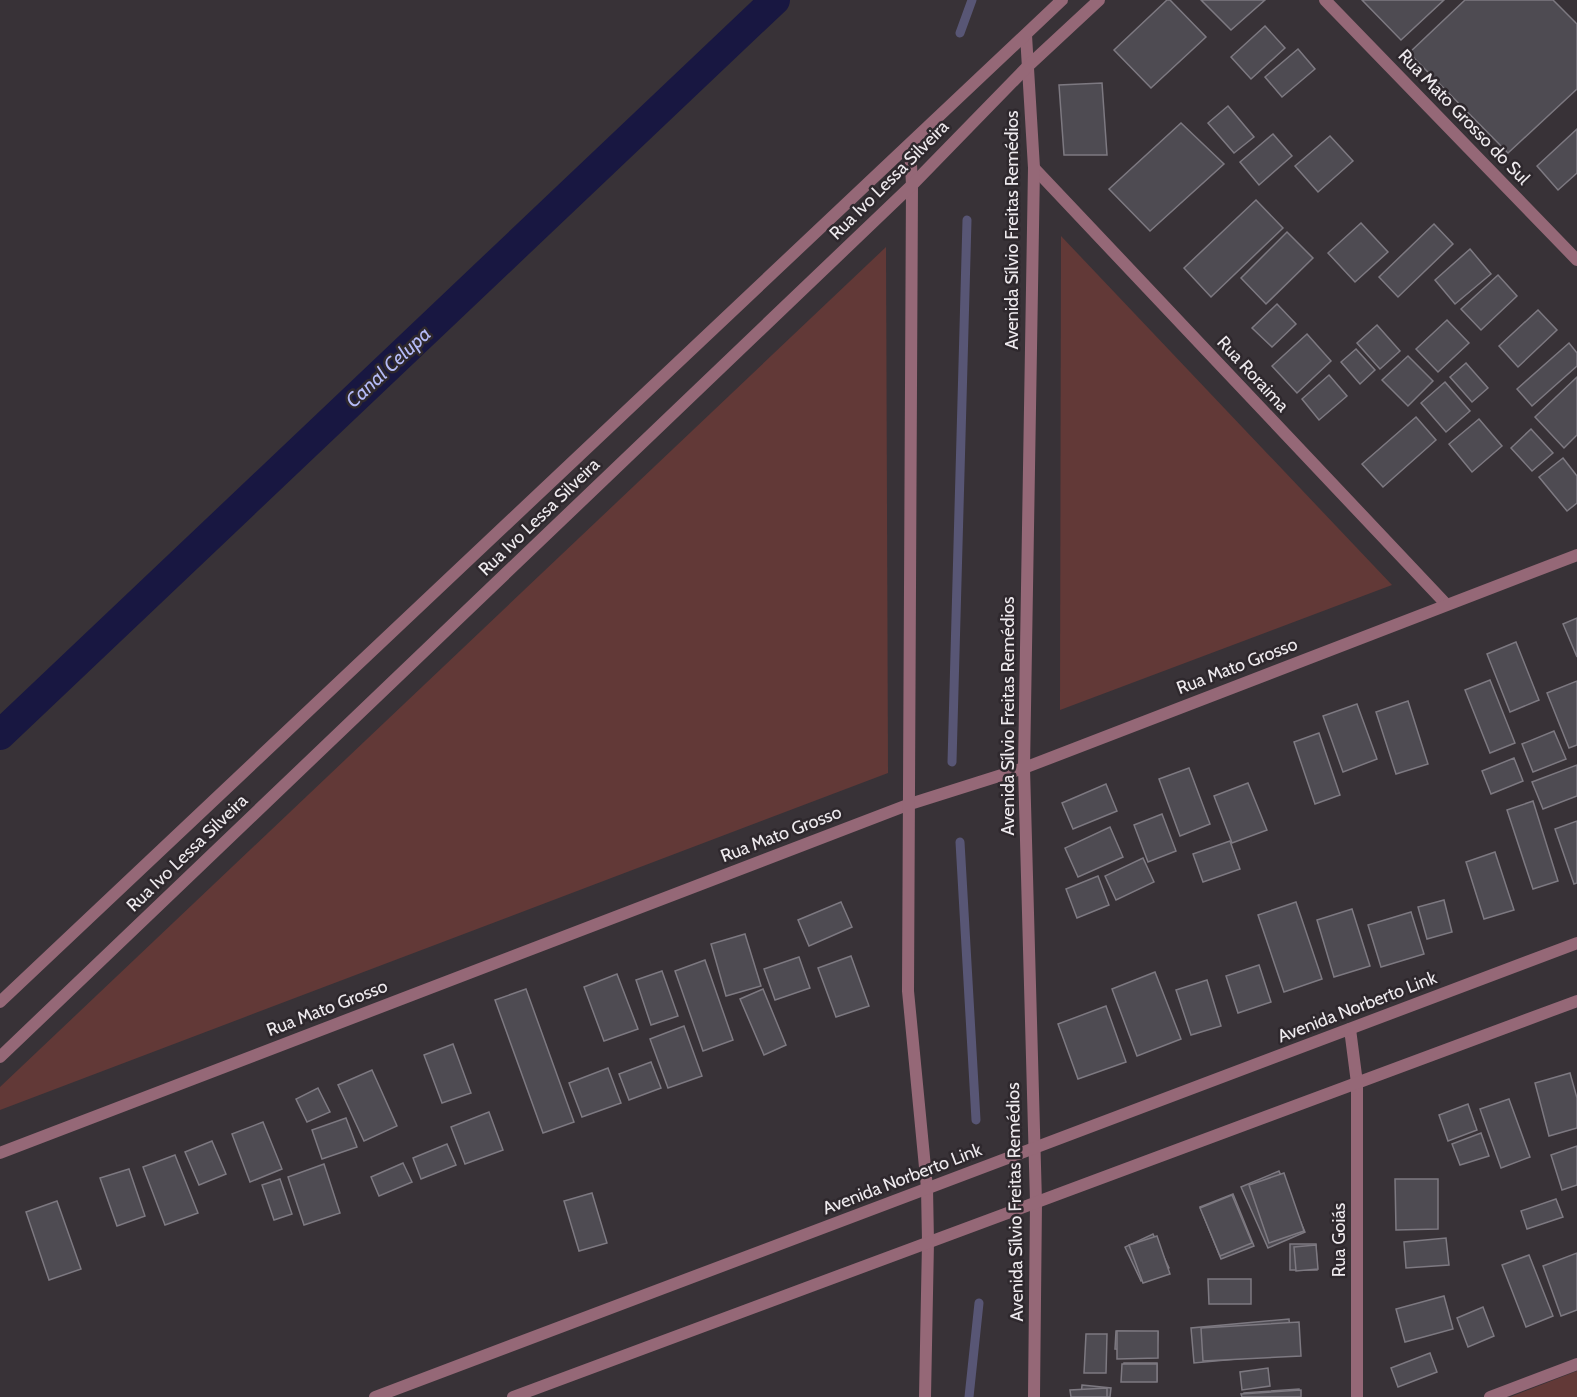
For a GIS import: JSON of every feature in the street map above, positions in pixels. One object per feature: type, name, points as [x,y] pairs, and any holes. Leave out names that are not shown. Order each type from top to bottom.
[{"type":"street","name":"Rua Ivo Lessa Silveira","points":[[0,1002],[1062,0]]},
{"type":"street","name":"Rua Ivo Lessa Silveira","points":[[0,1057],[912,185],[1028,66],[1099,0]]},
{"type":"street","name":"Rua Mato Grosso do Sul","points":[[1325,0],[1577,260]]},
{"type":"street","name":"Avenida Sílvio Freitas Remédios","points":[[1026,35],[1034,168],[1024,768],[1036,1202],[1034,1397]]},
{"type":"street","points":[[910,145],[912,185],[908,991],[927,1188],[925,1397]]},
{"type":"street","name":"Rua Roraima","points":[[1034,168],[1446,604]]},
{"type":"street","name":"Rua Mato Grosso","points":[[0,1153],[910,804],[1024,768],[1577,555]]},
{"type":"street","name":"Avenida Norberto Link","points":[[375,1397],[1577,943]]},
{"type":"street","points":[[513,1397],[1577,1001]]},
{"type":"street","name":"Rua Goiás","points":[[1350,1029],[1357,1083],[1357,1397]]},
{"type":"street","points":[[1490,1397],[1577,1364]]},
{"type":"shaded area","points":[[1061,236],[1392,585],[1060,710]]},
{"type":"shaded area","points":[[886,247],[888,773],[0,1110],[0,1087]]},
{"type":"shaded area","points":[[1577,1371],[1577,1397],[1510,1397]]},
{"type":"building","points":[[1167,0],[1170,0],[1206,37],[1151,88],[1114,50]]},
{"type":"building","points":[[1201,0],[1265,0],[1231,30]]},
{"type":"building","points":[[1362,0],[1444,0],[1401,40]]},
{"type":"building","points":[[1465,0],[1553,0],[1577,24],[1577,89],[1508,153],[1409,53]]},
{"type":"building","points":[[1265,26],[1285,48],[1251,79],[1231,57]]},
{"type":"building","points":[[1298,49],[1315,69],[1282,97],[1265,77]]},
{"type":"building","points":[[1102,83],[1107,155],[1064,155],[1059,85]]},
{"type":"building","points":[[1228,106],[1254,137],[1234,153],[1208,123]]},
{"type":"building","points":[[1181,123],[1224,164],[1150,231],[1109,189]]},
{"type":"building","points":[[1577,129],[1577,173],[1558,190],[1537,166]]},
{"type":"building","points":[[1273,134],[1292,156],[1259,185],[1240,162]]},
{"type":"building","points":[[1330,136],[1353,161],[1318,192],[1295,166]]},
{"type":"building","points":[[1256,200],[1283,228],[1211,297],[1184,268]]},
{"type":"building","points":[[1361,223],[1388,252],[1355,282],[1328,253]]},
{"type":"building","points":[[1434,224],[1453,244],[1398,297],[1379,277]]},
{"type":"building","points":[[1287,232],[1313,258],[1266,304],[1241,278]]},
{"type":"building","points":[[1470,249],[1491,274],[1455,304],[1435,280]]},
{"type":"building","points":[[1498,275],[1517,296],[1481,330],[1461,309]]},
{"type":"building","points":[[1277,304],[1296,324],[1272,347],[1252,328]]},
{"type":"building","points":[[1538,310],[1557,330],[1518,367],[1499,346]]},
{"type":"building","points":[[1447,320],[1469,343],[1438,372],[1416,349]]},
{"type":"building","points":[[1377,325],[1400,351],[1380,369],[1357,343]]},
{"type":"building","points":[[1307,334],[1331,361],[1297,393],[1272,366]]},
{"type":"building","points":[[1569,343],[1577,353],[1577,366],[1532,406],[1517,389]]},
{"type":"building","points":[[1356,349],[1375,370],[1360,384],[1341,362]]},
{"type":"building","points":[[1408,356],[1433,381],[1408,406],[1382,380]]},
{"type":"building","points":[[1466,363],[1488,388],[1472,402],[1450,377]]},
{"type":"building","points":[[1329,375],[1347,396],[1319,420],[1302,399]]},
{"type":"building","points":[[1577,377],[1577,435],[1564,448],[1535,417]]},
{"type":"building","points":[[1445,382],[1470,411],[1446,432],[1421,403]]},
{"type":"building","points":[[1416,417],[1436,440],[1383,487],[1362,464]]},
{"type":"building","points":[[1479,419],[1502,446],[1472,472],[1449,444]]},
{"type":"building","points":[[1531,429],[1553,453],[1532,471],[1511,448]]},
{"type":"building","points":[[1563,458],[1577,476],[1577,503],[1567,511],[1539,477]]},
{"type":"building","points":[[1577,618],[1577,657],[1563,624]]},
{"type":"building","points":[[1516,642],[1539,700],[1510,712],[1487,654]]},
{"type":"building","points":[[1490,680],[1515,743],[1490,753],[1465,690]]},
{"type":"building","points":[[1577,681],[1577,745],[1569,748],[1547,693]]},
{"type":"building","points":[[1408,701],[1428,764],[1396,774],[1376,712]]},
{"type":"building","points":[[1357,704],[1377,759],[1343,772],[1323,716]]},
{"type":"building","points":[[1554,731],[1566,759],[1533,772],[1522,744]]},
{"type":"building","points":[[1319,733],[1340,795],[1315,804],[1294,742]]},
{"type":"building","points":[[1514,758],[1523,781],[1491,794],[1482,771]]},
{"type":"building","points":[[1577,765],[1577,796],[1543,809],[1532,782]]},
{"type":"building","points":[[1189,768],[1210,824],[1180,836],[1159,779]]},
{"type":"building","points":[[1248,783],[1267,830],[1232,843],[1214,796]]},
{"type":"building","points":[[1106,784],[1117,811],[1073,829],[1062,803]]},
{"type":"building","points":[[1533,801],[1558,881],[1533,889],[1507,810]]},
{"type":"building","points":[[1162,814],[1176,851],[1148,862],[1134,825]]},
{"type":"building","points":[[1577,821],[1577,883],[1574,884],[1555,829]]},
{"type":"building","points":[[1110,827],[1123,857],[1078,877],[1065,848]]},
{"type":"building","points":[[1230,841],[1240,869],[1203,882],[1193,854]]},
{"type":"building","points":[[1495,852],[1514,910],[1484,919],[1466,862]]},
{"type":"building","points":[[1143,858],[1154,882],[1116,900],[1105,876]]},
{"type":"building","points":[[1098,876],[1109,905],[1077,918],[1066,889]]},
{"type":"building","points":[[1444,900],[1452,932],[1427,939],[1418,907]]},
{"type":"building","points":[[841,902],[852,927],[809,946],[798,920]]},
{"type":"building","points":[[1296,902],[1322,979],[1284,992],[1258,915]]},
{"type":"building","points":[[1352,909],[1370,966],[1334,977],[1317,920]]},
{"type":"building","points":[[1411,912],[1424,954],[1381,967],[1368,925]]},
{"type":"building","points":[[745,934],[761,986],[726,996],[711,944]]},
{"type":"building","points":[[851,956],[869,1006],[836,1017],[818,968]]},
{"type":"building","points":[[799,957],[810,988],[775,1000],[764,969]]},
{"type":"building","points":[[705,960],[733,1040],[703,1051],[675,971]]},
{"type":"building","points":[[1259,965],[1271,1002],[1238,1013],[1226,976]]},
{"type":"building","points":[[662,971],[678,1016],[651,1025],[636,980]]},
{"type":"building","points":[[1155,972],[1181,1039],[1137,1056],[1112,989]]},
{"type":"building","points":[[617,974],[638,1029],[604,1041],[584,987]]},
{"type":"building","points":[[1207,980],[1221,1026],[1191,1035],[1176,990]]},
{"type":"building","points":[[526,989],[574,1122],[543,1133],[495,1000]]},
{"type":"building","points":[[763,989],[786,1045],[764,1055],[740,999]]},
{"type":"building","points":[[1106,1006],[1126,1062],[1078,1079],[1058,1024]]},
{"type":"building","points":[[684,1026],[702,1076],[668,1088],[650,1039]]},
{"type":"building","points":[[453,1044],[471,1093],[442,1103],[424,1055]]},
{"type":"building","points":[[651,1062],[661,1088],[629,1100],[619,1074]]},
{"type":"building","points":[[608,1068],[621,1103],[582,1117],[569,1083]]},
{"type":"building","points":[[372,1070],[397,1126],[364,1141],[338,1085]]},
{"type":"building","points":[[1570,1073],[1577,1098],[1577,1128],[1549,1136],[1535,1083]]},
{"type":"building","points":[[318,1088],[330,1112],[307,1122],[296,1099]]},
{"type":"building","points":[[1509,1099],[1530,1157],[1501,1168],[1480,1109]]},
{"type":"building","points":[[1468,1104],[1477,1130],[1448,1141],[1439,1115]]},
{"type":"building","points":[[489,1112],[503,1150],[465,1164],[451,1127]]},
{"type":"building","points":[[346,1118],[357,1147],[322,1159],[312,1130]]},
{"type":"building","points":[[263,1122],[282,1169],[250,1182],[232,1134]]},
{"type":"building","points":[[1481,1133],[1489,1156],[1460,1165],[1452,1144]]},
{"type":"building","points":[[212,1141],[226,1174],[199,1185],[185,1152]]},
{"type":"building","points":[[447,1144],[456,1165],[421,1179],[413,1158]]},
{"type":"building","points":[[1577,1146],[1577,1185],[1562,1190],[1551,1155]]},
{"type":"building","points":[[175,1155],[198,1213],[165,1225],[143,1167]]},
{"type":"building","points":[[403,1163],[412,1182],[379,1196],[371,1177]]},
{"type":"building","points":[[324,1164],[340,1213],[304,1225],[288,1177]]},
{"type":"building","points":[[129,1169],[145,1216],[117,1226],[100,1178]]},
{"type":"building","points":[[1279,1171],[1305,1232],[1268,1248],[1241,1187]]},
{"type":"building","points":[[1284,1173],[1304,1231],[1269,1243],[1249,1185]]},
{"type":"building","points":[[280,1179],[292,1214],[274,1220],[262,1185]]},
{"type":"building","points":[[1395,1179],[1438,1179],[1438,1229],[1396,1230]]},
{"type":"building","points":[[592,1193],[607,1243],[579,1251],[564,1201]]},
{"type":"building","points":[[1233,1194],[1254,1246],[1221,1259],[1200,1207]]},
{"type":"building","points":[[1232,1195],[1252,1243],[1220,1256],[1200,1208]]},
{"type":"building","points":[[1556,1199],[1563,1217],[1527,1229],[1521,1211]]},
{"type":"building","points":[[57,1201],[81,1269],[49,1280],[26,1212]]},
{"type":"building","points":[[1153,1234],[1169,1268],[1141,1281],[1125,1247]]},
{"type":"building","points":[[1157,1236],[1170,1274],[1143,1283],[1129,1245]]},
{"type":"building","points":[[1446,1238],[1449,1265],[1406,1268],[1404,1242]]},
{"type":"building","points":[[1290,1244],[1316,1244],[1317,1270],[1290,1270]]},
{"type":"building","points":[[1316,1245],[1318,1269],[1296,1271],[1294,1247]]},
{"type":"building","points":[[1577,1253],[1577,1310],[1561,1316],[1543,1266]]},
{"type":"building","points":[[1529,1255],[1553,1316],[1526,1327],[1502,1265]]},
{"type":"building","points":[[1208,1279],[1251,1279],[1251,1304],[1209,1304]]},
{"type":"building","points":[[1444,1296],[1453,1329],[1405,1342],[1396,1309]]},
{"type":"building","points":[[1483,1307],[1494,1336],[1468,1347],[1457,1318]]},
{"type":"building","points":[[1289,1319],[1292,1354],[1194,1363],[1191,1328]]},
{"type":"building","points":[[1299,1322],[1301,1356],[1203,1361],[1201,1328]]},
{"type":"building","points":[[1116,1331],[1158,1332],[1157,1351],[1115,1349]]},
{"type":"building","points":[[1117,1331],[1158,1331],[1158,1358],[1117,1359]]},
{"type":"building","points":[[1086,1334],[1107,1334],[1106,1373],[1084,1373]]},
{"type":"building","points":[[1430,1353],[1437,1372],[1398,1387],[1391,1368]]},
{"type":"building","points":[[1124,1363],[1157,1363],[1157,1381],[1124,1381]]},
{"type":"building","points":[[1122,1364],[1157,1364],[1157,1382],[1121,1382]]},
{"type":"building","points":[[1268,1368],[1270,1386],[1242,1390],[1240,1372]]},
{"type":"building","points":[[1082,1385],[1111,1388],[1110,1397],[1081,1397]]},
{"type":"building","points":[[1107,1388],[1107,1397],[1071,1397],[1070,1390]]},
{"type":"building","points":[[1299,1389],[1299,1397],[1244,1397],[1244,1393]]},
{"type":"building","points":[[1301,1390],[1301,1397],[1242,1397],[1241,1394]]},
{"type":"waterway","name":"Canal Celupa","points":[[0,735],[775,0]]},
{"type":"waterway","points":[[960,33],[972,0]]},
{"type":"waterway","points":[[952,762],[967,220]]},
{"type":"waterway","points":[[960,842],[976,1120]]},
{"type":"waterway","points":[[969,1397],[979,1303]]}]
